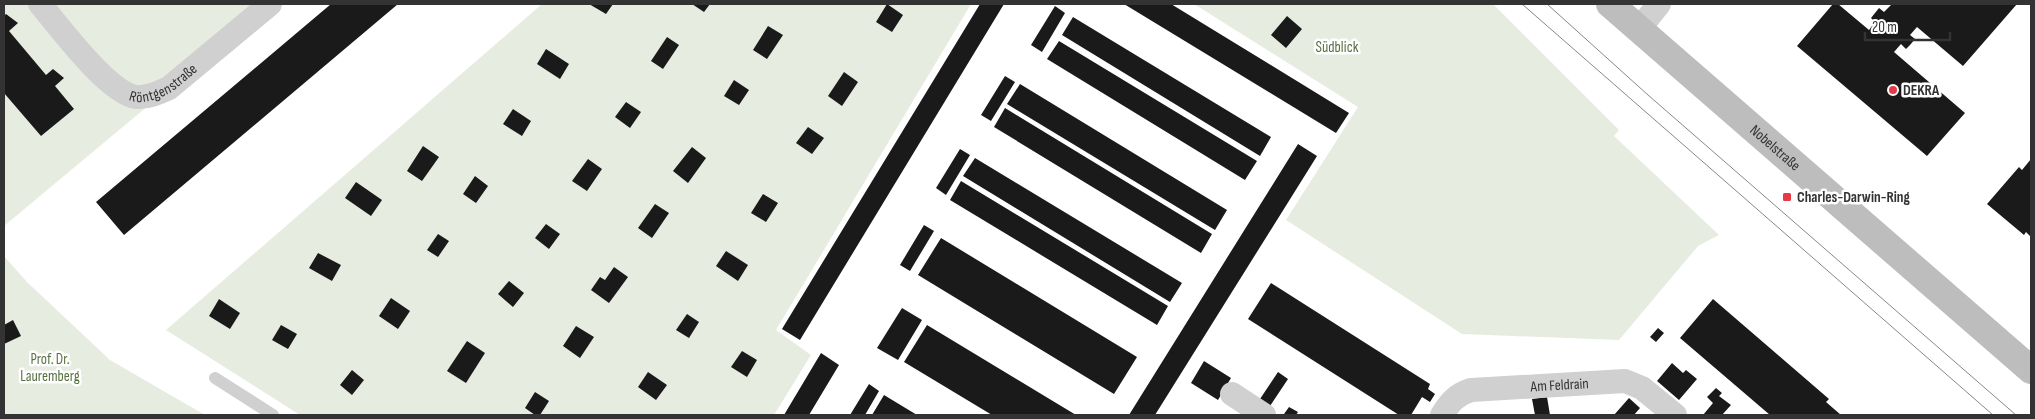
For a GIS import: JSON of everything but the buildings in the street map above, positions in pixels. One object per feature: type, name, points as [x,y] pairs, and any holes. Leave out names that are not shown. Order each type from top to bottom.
[{"type":"main road","name":"Nobelstraße","points":[[1610,4],[2030,366]]},
{"type":"street","name":"Röntgenstraße","points":[[40,4],[100,74],[118,88],[135,97],[152,96],[168,88],[270,4]]},
{"type":"street","points":[[1639,28],[1659,4]]},
{"type":"street","name":"Am Feldrain","points":[[1442,415],[1450,402],[1459,394],[1471,390],[1625,380],[1642,388],[1675,415]]},
{"type":"street","points":[[1232,394],[1264,415]]},
{"type":"lane","points":[[215,378],[273,415]]},
{"type":"green space","points":[[4,4],[270,4],[4,226]]},
{"type":"green space","points":[[542,4],[971,4],[776,330],[811,355],[774,415],[300,415],[166,330]]},
{"type":"green space","name":"Südblick","points":[[1194,4],[1493,4],[1619,130],[1614,136],[1719,235],[1698,246],[1619,340],[1462,334],[1286,220],[1358,107]]},
{"type":"green space","name":"Prof. Dr. Lauremberg","points":[[4,256],[27,282],[110,360],[205,415],[4,415]]},
{"type":"tram line","points":[[1522,4],[1993,415]]},
{"type":"tram line","points":[[1547,4],[1648,95],[2016,415]]},
{"type":"place","name":"DEKRA","points":[[1893,90]]},
{"type":"place","name":"Charles-Darwin-Ring","points":[[1787,197]]}]
